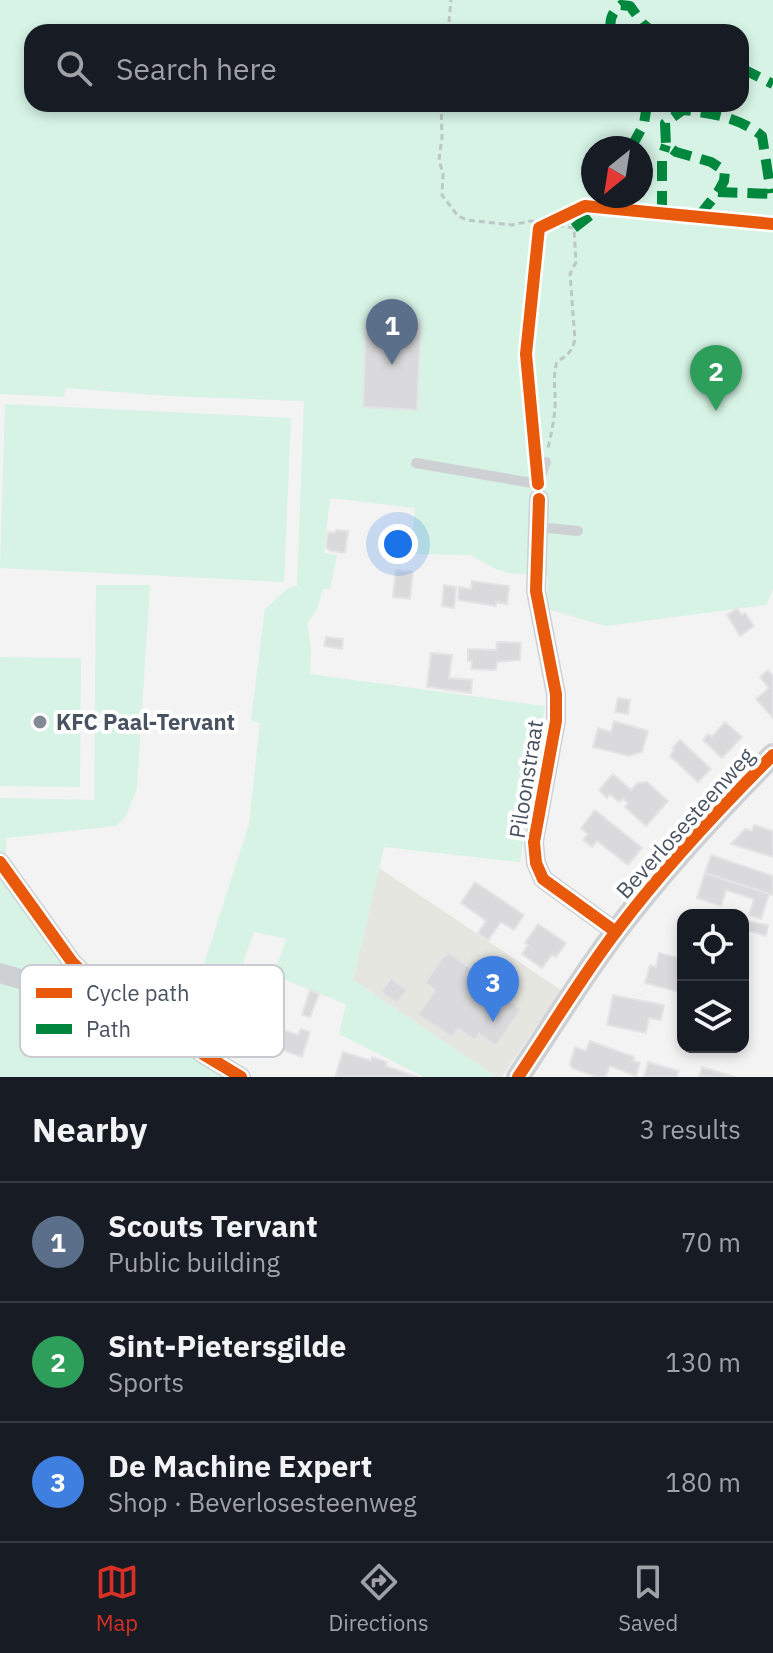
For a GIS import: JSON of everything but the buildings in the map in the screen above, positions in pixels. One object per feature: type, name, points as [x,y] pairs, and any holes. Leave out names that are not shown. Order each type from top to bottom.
[{"type":"street","name":"Piloonstraat","points":[[539,492],[536,591],[556,694],[556,721],[534,842],[536,863],[543,879],[616,932]]},
{"type":"street","name":"Beverlosesteenweg","points":[[518,1077],[616,932],[682,850],[773,755]]},
{"type":"street","points":[[0,862],[75,965]]},
{"type":"street","points":[[0,973],[20,979]]},
{"type":"street","points":[[208,1057],[241,1077]]},
{"type":"lane","points":[[416,463],[539,492],[546,462]]},
{"type":"lane","points":[[538,527],[578,531]]},
{"type":"path","points":[[448,24],[451,0]]},
{"type":"path","points":[[441,112],[439,160],[443,174],[442,195],[448,207],[458,216],[467,220],[512,225],[531,221],[574,228],[576,262],[570,274],[575,340],[572,350],[567,357],[557,361],[554,370],[556,405],[546,462]]},
{"type":"path","points":[[537,243],[539,228],[572,212]]},
{"type":"path","points":[[534,440],[539,492]]},
{"type":"shaded area","points":[[379,868],[561,990],[502,1077],[496,1077],[353,980]]},
{"type":"green space","points":[[0,0],[773,0],[773,589],[766,605],[606,626],[547,609],[548,576],[510,573],[470,555],[411,554],[415,508],[330,498],[324,553],[337,555],[330,589],[323,589],[317,609],[307,624],[311,650],[310,674],[545,706],[520,862],[384,847],[353,980],[496,1077],[424,1077],[339,1034],[346,1004],[284,979],[284,965],[277,965],[287,939],[254,932],[242,965],[204,964],[249,824],[260,723],[251,721],[265,609],[287,589],[297,586],[304,401],[66,388],[64,397],[0,394]]},
{"type":"green space","points":[[5,404],[291,418],[284,582],[0,568]]},
{"type":"green space","points":[[96,585],[150,585],[137,788],[126,816],[116,826],[6,838],[6,858],[0,852],[0,798],[94,800]]},
{"type":"green space","name":"KFC Paal-Tervant","points":[[0,657],[81,658],[80,787],[0,786]]},
{"type":"green space","points":[[0,872],[70,965],[20,965],[20,976],[0,972]]},
{"type":"green space","points":[[0,982],[20,986],[20,1057],[202,1057],[230,1077],[0,1077]]},
{"type":"marked path","points":[[610,24],[621,5],[630,6],[643,24]]},
{"type":"marked path","points":[[749,72],[773,84]]},
{"type":"marked path","points":[[638,136],[646,112]]},
{"type":"marked path","points":[[680,112],[665,123],[666,145],[676,152],[711,162],[725,171],[718,192]]},
{"type":"marked path","points":[[695,112],[734,120],[762,136],[771,193]]},
{"type":"marked path","points":[[662,211],[662,158],[666,145]]},
{"type":"marked path","points":[[699,216],[718,192],[773,194]]},
{"type":"marked path","points":[[574,228],[600,208]]},
{"type":"cycle path","points":[[538,484],[526,354],[539,228],[585,206],[773,224]]},
{"type":"cycle path","points":[[539,499],[536,591],[556,694],[556,721],[534,842],[536,863],[543,879],[616,932]]},
{"type":"cycle path","points":[[518,1077],[592,965],[636,906],[692,839],[773,755]]},
{"type":"cycle path","points":[[0,862],[75,965]]},
{"type":"cycle path","points":[[208,1057],[241,1077]]},
{"type":"place","name":"Scouts Tervant","points":[[392,365]]},
{"type":"place","name":"Sint-Pietersgilde","points":[[716,411]]},
{"type":"place","name":"KFC Paal-Tervant","points":[[40,722]]},
{"type":"place","name":"De Machine Expert","points":[[493,1022]]}]
